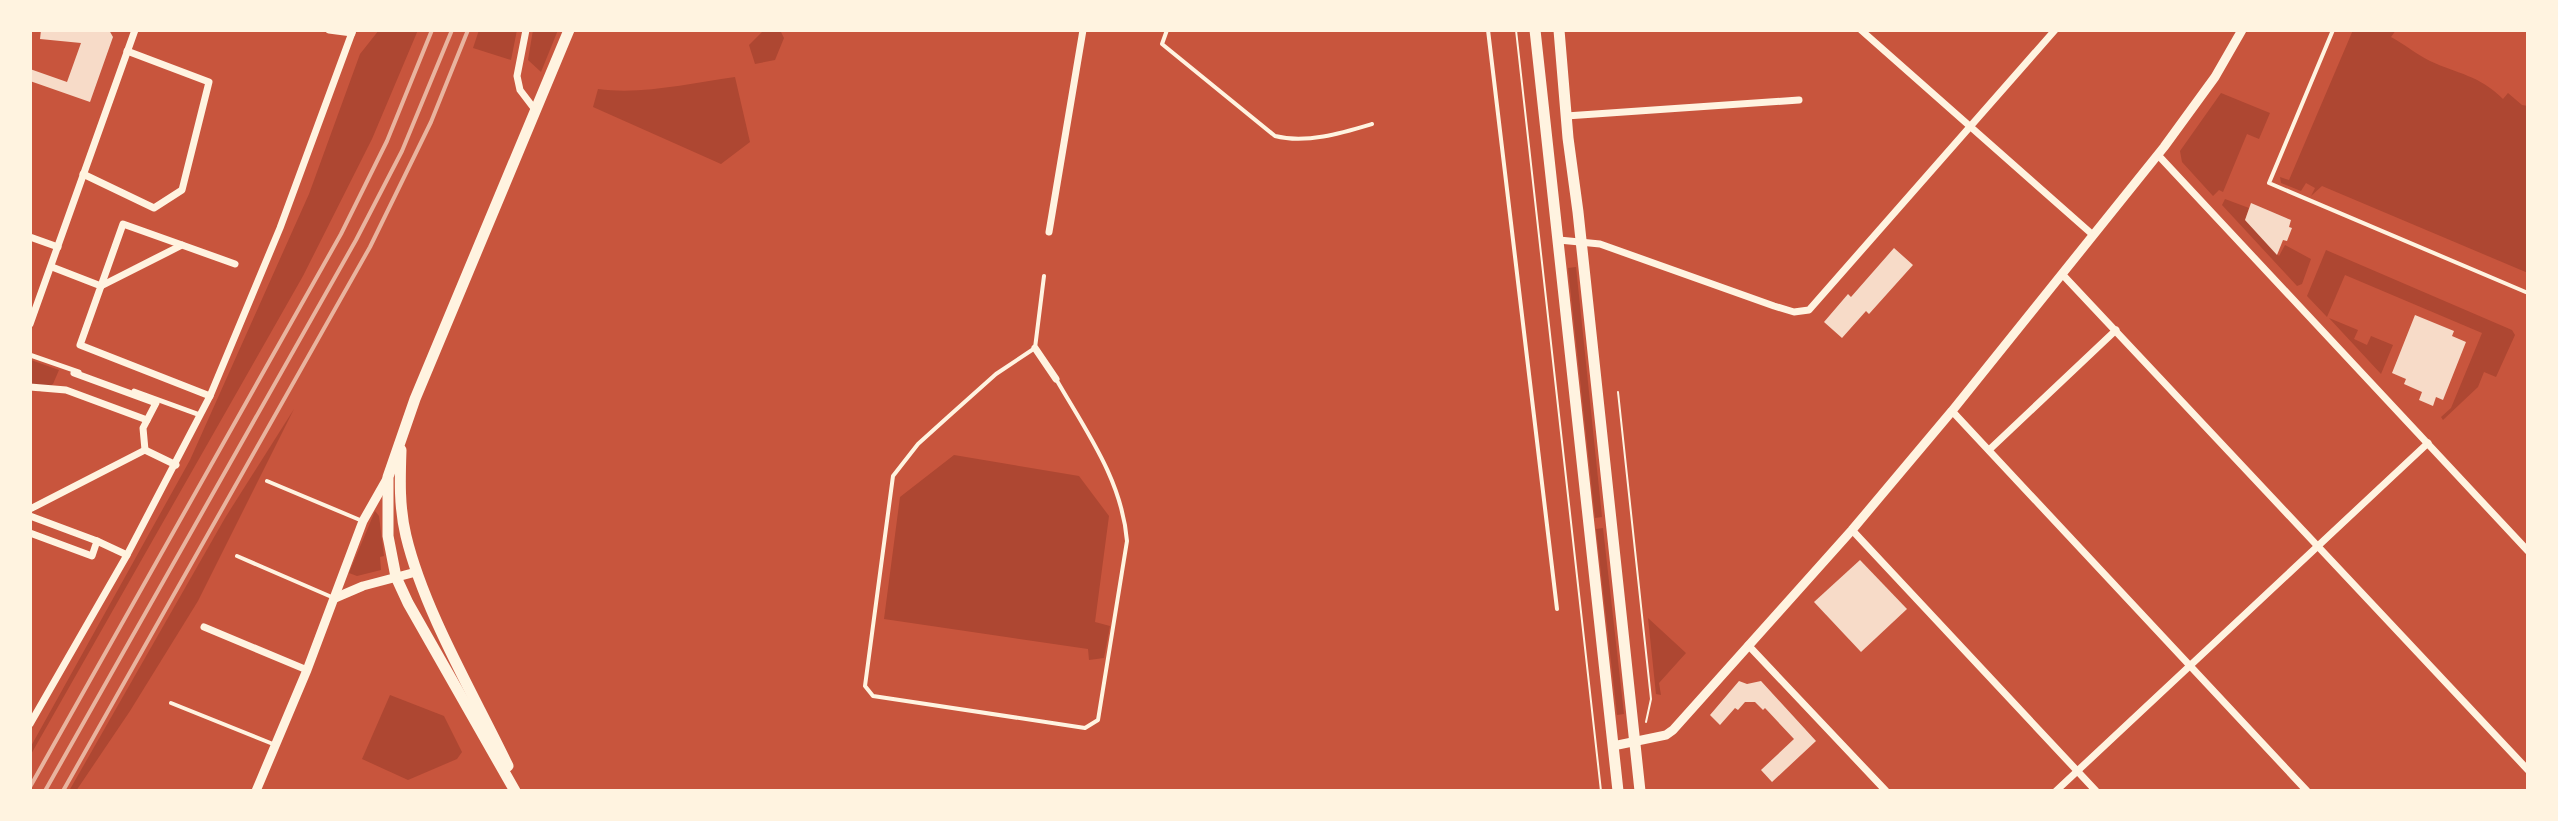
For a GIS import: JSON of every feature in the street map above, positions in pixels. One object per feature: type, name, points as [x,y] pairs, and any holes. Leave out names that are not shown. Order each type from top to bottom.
[{"type":"main road","points":[[516,791],[396,577],[388,536],[388,477],[415,399],[569,30]]},
{"type":"main road","points":[[1535,30],[1618,791]]},
{"type":"main road","points":[[1559,30],[1640,791]]},
{"type":"main road","points":[[401,441],[400,496],[405,533],[416,572],[516,791]]},
{"type":"street","points":[[30,324],[135,30]]},
{"type":"street","points":[[30,724],[127,555],[210,396],[280,228],[354,31],[329,30]]},
{"type":"street","points":[[526,30],[517,76],[520,90],[536,111]]},
{"type":"street","points":[[1049,232],[1083,30]]},
{"type":"street","points":[[1861,30],[2093,235]]},
{"type":"street","points":[[1559,240],[1600,244],[1794,312],[1809,310],[2055,30]]},
{"type":"street","points":[[1613,746],[1666,735],[1673,730],[1852,530],[2158,155],[2215,77],[2242,30]]},
{"type":"street","points":[[83,174],[154,208],[182,190],[209,82],[127,51]]},
{"type":"street","points":[[1566,116],[1799,100]]},
{"type":"street","points":[[2158,155],[2528,551]]},
{"type":"street","points":[[210,396],[80,345],[123,224],[235,264]]},
{"type":"street","points":[[30,237],[58,247]]},
{"type":"street","points":[[52,267],[101,286],[182,245]]},
{"type":"street","points":[[2062,274],[2528,770]]},
{"type":"street","points":[[1989,450],[2116,330]]},
{"type":"street","points":[[1035,348],[1056,379]]},
{"type":"street","points":[[30,355],[201,415]]},
{"type":"street","points":[[74,373],[156,403],[143,428],[145,450]]},
{"type":"street","points":[[30,387],[66,390],[147,420]]},
{"type":"street","points":[[1952,411],[2307,791]]},
{"type":"street","points":[[2056,791],[2428,443]]},
{"type":"street","points":[[145,450],[176,465]]},
{"type":"street","points":[[30,509],[145,450]]},
{"type":"street","points":[[256,791],[307,670],[363,521],[388,477]]},
{"type":"street","points":[[30,516],[127,555]]},
{"type":"street","points":[[1852,530],[2096,791]]},
{"type":"street","points":[[30,533],[92,556],[97,541]]},
{"type":"street","points":[[335,598],[363,586],[416,572]]},
{"type":"street","points":[[204,627],[307,670]]},
{"type":"street","points":[[1748,645],[1886,791]]},
{"type":"lane","points":[[1167,30],[1162,44],[1275,136],[1286,139],[1333,135],[1372,124]]},
{"type":"lane","points":[[1488,30],[1557,609]]},
{"type":"lane","points":[[2333,30],[2269,183],[2528,293]]},
{"type":"lane","points":[[1044,276],[1035,348],[996,374],[949,416],[918,444],[893,476],[865,686],[873,696],[1085,728],[1098,720],[1127,541],[1125,514],[1111,474],[1056,379]]},
{"type":"lane","points":[[267,481],[363,521]]},
{"type":"lane","points":[[237,556],[335,598]]},
{"type":"lane","points":[[171,703],[275,746]]},
{"type":"path","points":[[1516,30],[1601,791]]},
{"type":"path","points":[[1618,392],[1651,699],[1645,726]]},
{"type":"shaded area","points":[[379,30],[418,30],[372,139],[303,276],[30,756],[30,748],[190,460],[309,194],[360,54]]},
{"type":"shaded area","points":[[479,30],[517,30],[511,60],[473,48]]},
{"type":"shaded area","points":[[533,30],[558,30],[541,72],[528,60]]},
{"type":"shaded area","points":[[764,30],[780,30],[784,38],[775,60],[755,64],[749,45]]},
{"type":"shaded area","points":[[2353,30],[2396,30],[2391,37],[2425,58],[2477,80],[2503,99],[2508,93],[2522,105],[2528,106],[2528,273],[2322,186],[2311,196],[2315,188],[2306,183],[2301,191],[2281,183],[2280,177],[2289,180]]},
{"type":"shaded area","points":[[735,77],[750,142],[721,164],[593,107],[598,89],[649,89]]},
{"type":"shaded area","points":[[2221,93],[2270,113],[2259,139],[2247,134],[2223,192],[2219,190],[2213,196],[2182,162],[2180,151]]},
{"type":"shaded area","points":[[2225,199],[2249,208],[2245,220],[2279,256],[2285,245],[2311,259],[2302,284],[2297,286],[2222,205]]},
{"type":"shaded area","points":[[2326,250],[2512,330],[2515,335],[2496,377],[2484,372],[2478,387],[2443,420],[2441,417],[2451,408],[2482,333],[2345,275],[2327,317],[2307,296]]},
{"type":"shaded area","points":[[1576,267],[1602,517],[1595,518],[1568,268]]},
{"type":"shaded area","points":[[2329,318],[2358,330],[2354,339],[2367,345],[2371,336],[2393,345],[2381,374]]},
{"type":"shaded area","points":[[31,360],[59,370],[53,384],[40,392],[30,388]]},
{"type":"shaded area","points":[[294,409],[198,601],[76,791],[69,791],[225,518]]},
{"type":"shaded area","points":[[954,455],[1079,476],[1109,516],[1095,622],[1110,626],[1104,658],[1089,660],[1088,649],[884,619],[900,497]]},
{"type":"shaded area","points":[[375,511],[379,516],[384,556],[380,557],[381,570],[357,576],[349,573]]},
{"type":"shaded area","points":[[1603,528],[1624,714],[1617,715],[1596,529]]},
{"type":"shaded area","points":[[1648,618],[1686,653],[1659,683],[1661,695],[1656,694]]},
{"type":"shaded area","points":[[390,695],[444,716],[462,752],[457,759],[408,780],[362,759]]},
{"type":"building","points":[[41,30],[109,30],[113,37],[90,102],[30,81],[30,69],[67,82],[81,43],[40,39]]},
{"type":"building","points":[[2251,203],[2291,220],[2289,227],[2292,228],[2287,241],[2283,240],[2277,255],[2245,220]]},
{"type":"building","points":[[1894,248],[1913,265],[1869,314],[1866,311],[1842,338],[1824,322],[1848,294],[1851,297]]},
{"type":"building","points":[[2415,315],[2454,331],[2452,336],[2466,342],[2443,400],[2436,397],[2433,406],[2419,400],[2422,392],[2404,384],[2406,379],[2392,373]]},
{"type":"building","points":[[1860,560],[1907,609],[1861,652],[1814,602]]},
{"type":"building","points":[[1739,681],[1747,684],[1761,681],[1816,741],[1772,782],[1761,770],[1794,739],[1765,708],[1763,710],[1755,702],[1745,702],[1738,710],[1735,708],[1720,725],[1710,715]]},
{"type":"railway","points":[[30,787],[341,234],[387,141],[432,30]]},
{"type":"railway","points":[[45,791],[356,240],[402,151],[452,30]]},
{"type":"railway","points":[[63,791],[370,247],[431,122],[468,30]]}]
